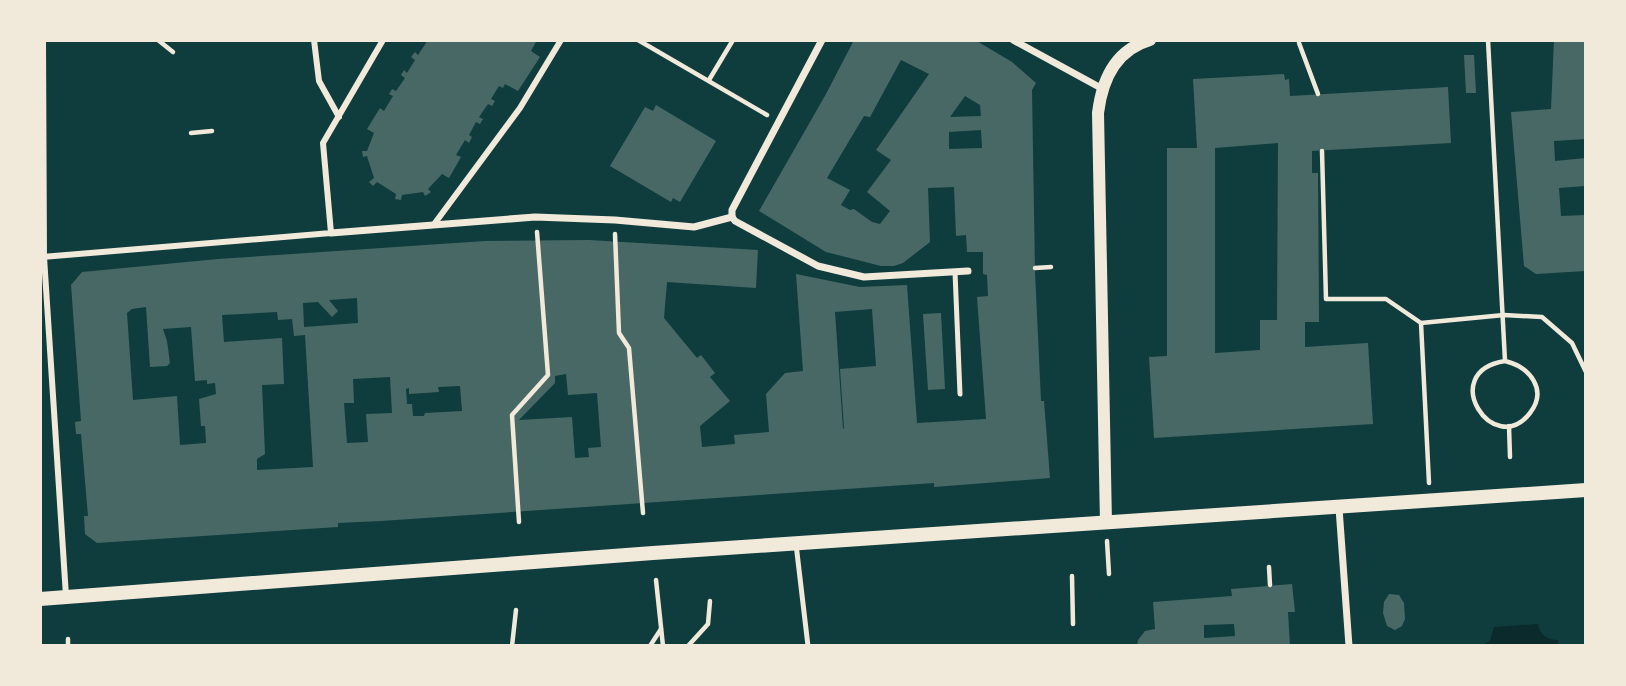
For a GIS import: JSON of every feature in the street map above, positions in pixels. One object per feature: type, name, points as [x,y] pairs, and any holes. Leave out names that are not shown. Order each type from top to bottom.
[{"type":"main road","points":[[40,599],[1586,490]]},
{"type":"street","points":[[43,40],[42,257],[66,597]]},
{"type":"street","points":[[314,40],[319,80],[339,117]]},
{"type":"street","points":[[331,233],[323,142],[383,40]]},
{"type":"street","points":[[435,223],[520,108],[561,40]]},
{"type":"street","points":[[822,40],[777,121],[732,210],[732,217],[818,267],[864,277],[968,271]]},
{"type":"street","points":[[1013,40],[1101,88]]},
{"type":"street","points":[[1106,523],[1098,113],[1101,88],[1109,72],[1131,49],[1150,40]]},
{"type":"street","points":[[42,257],[435,223],[535,217],[694,227],[732,217]]},
{"type":"street","points":[[1339,508],[1349,646]]},
{"type":"lane","points":[[955,272],[960,394]]},
{"type":"lane","points":[[796,544],[808,646]]},
{"type":"path","points":[[158,40],[173,52]]},
{"type":"path","points":[[638,40],[777,121]]},
{"type":"path","points":[[709,80],[733,40]]},
{"type":"path","points":[[1488,40],[1505,361]]},
{"type":"path","points":[[1299,43],[1318,94]]},
{"type":"path","points":[[191,133],[212,131]]},
{"type":"path","points":[[1322,151],[1326,299],[1386,299],[1421,323],[1504,315],[1542,317],[1572,342],[1586,372]]},
{"type":"path","points":[[519,522],[512,415],[548,375],[537,240]]},
{"type":"path","points":[[615,241],[619,333],[629,348],[643,513]]},
{"type":"path","points":[[1035,268],[1051,267]]},
{"type":"path","points":[[1421,323],[1430,502]]},
{"type":"path","points":[[1505,361],[1525,369],[1536,387],[1534,408],[1519,423],[1499,426],[1480,415],[1472,396],[1473,385],[1486,368],[1505,361]]},
{"type":"path","points":[[1509,426],[1510,457]]},
{"type":"path","points":[[1106,523],[1109,574]]},
{"type":"path","points":[[1269,568],[1270,585]]},
{"type":"path","points":[[1072,576],[1073,624]]},
{"type":"path","points":[[656,580],[663,646]]},
{"type":"path","points":[[688,646],[708,624],[710,601]]},
{"type":"path","points":[[512,646],[516,610]]},
{"type":"path","points":[[650,646],[661,628]]},
{"type":"path","points":[[68,639],[68,646]]},
{"type":"water","points":[[1538,624],[1542,634],[1558,640],[1559,646],[1480,646],[1490,641],[1494,627]]},
{"type":"building","points":[[428,40],[537,40],[531,51],[540,57],[518,91],[505,84],[503,88],[499,86],[491,99],[495,101],[492,106],[488,104],[479,117],[483,119],[480,124],[476,122],[469,135],[472,137],[469,143],[465,140],[456,155],[461,157],[449,178],[442,174],[428,189],[431,192],[425,196],[423,192],[402,195],[401,200],[395,199],[396,194],[377,182],[373,186],[369,182],[374,178],[367,156],[363,157],[362,151],[367,151],[374,133],[367,129],[380,108],[384,111],[393,96],[389,94],[392,89],[396,91],[405,78],[401,75],[404,70],[407,73],[415,60],[411,57],[415,52],[418,55]]},
{"type":"building","points":[[854,40],[975,40],[1012,62],[1036,83],[1032,90],[1035,272],[1041,401],[1044,401],[1050,478],[934,487],[934,483],[338,523],[338,527],[97,543],[85,534],[84,516],[88,516],[81,434],[76,434],[75,422],[81,421],[71,285],[82,272],[218,259],[485,241],[589,240],[758,250],[756,288],[667,282],[664,318],[697,358],[701,355],[715,373],[710,377],[730,401],[700,426],[702,447],[735,444],[734,435],[769,432],[766,394],[785,373],[803,371],[796,274],[860,287],[907,285],[917,423],[986,419],[977,297],[988,296],[987,275],[983,274],[983,252],[967,252],[966,235],[956,236],[954,187],[928,188],[930,242],[903,263],[894,266],[881,266],[826,252],[759,211]],"holes":[[[901,60],[929,74],[876,150],[891,160],[867,192],[890,211],[880,224],[841,205],[850,190],[827,178],[864,116],[870,117]],[[965,96],[980,105],[981,116],[950,117]],[[981,130],[982,148],[949,149],[949,132]],[[357,298],[358,323],[304,327],[303,303],[318,302],[332,317],[338,311],[329,300]],[[146,307],[150,367],[167,366],[170,363],[163,329],[191,327],[195,381],[207,380],[207,384],[215,383],[216,394],[199,399],[201,426],[205,426],[206,443],[180,445],[177,396],[133,400],[127,313],[132,309]],[[872,309],[876,366],[840,369],[844,428],[835,312]],[[277,312],[278,320],[292,319],[294,336],[305,335],[313,467],[257,470],[257,459],[265,454],[262,385],[284,384],[282,338],[224,342],[222,315]],[[566,374],[568,395],[597,393],[601,447],[588,448],[589,457],[575,458],[572,417],[519,420],[555,383],[555,376]],[[390,377],[392,413],[366,414],[368,442],[347,443],[344,403],[354,403],[353,379]],[[460,386],[462,411],[413,416],[412,404],[407,404],[406,389],[409,388],[409,394],[439,392],[438,387]]]},
{"type":"building","points":[[1554,40],[1586,40],[1586,139],[1554,141],[1555,161],[1586,158],[1586,186],[1559,188],[1561,216],[1586,215],[1586,271],[1536,274],[1524,266],[1511,112],[1551,109]]},
{"type":"building","points":[[1464,55],[1474,55],[1476,93],[1466,93]]},
{"type":"building","points":[[1284,74],[1285,80],[1289,79],[1290,96],[1448,87],[1451,143],[1312,151],[1312,173],[1318,173],[1319,322],[1305,322],[1305,347],[1368,343],[1373,424],[1154,438],[1149,357],[1167,356],[1167,148],[1197,148],[1193,79]],"holes":[[[1278,143],[1277,320],[1260,320],[1260,350],[1215,353],[1215,148]]]},
{"type":"building","points":[[656,105],[716,141],[680,202],[673,198],[671,202],[610,166],[645,107],[653,111]]},
{"type":"building","points":[[941,313],[945,389],[928,390],[923,314]]},
{"type":"building","points":[[1292,584],[1295,612],[1288,612],[1290,646],[1137,646],[1145,631],[1155,629],[1153,602],[1232,596],[1231,589]],"holes":[[[1234,624],[1235,636],[1204,638],[1204,625]]]},
{"type":"building","points":[[1389,594],[1399,595],[1404,603],[1405,619],[1402,626],[1395,630],[1387,626],[1383,613],[1384,602]]}]
